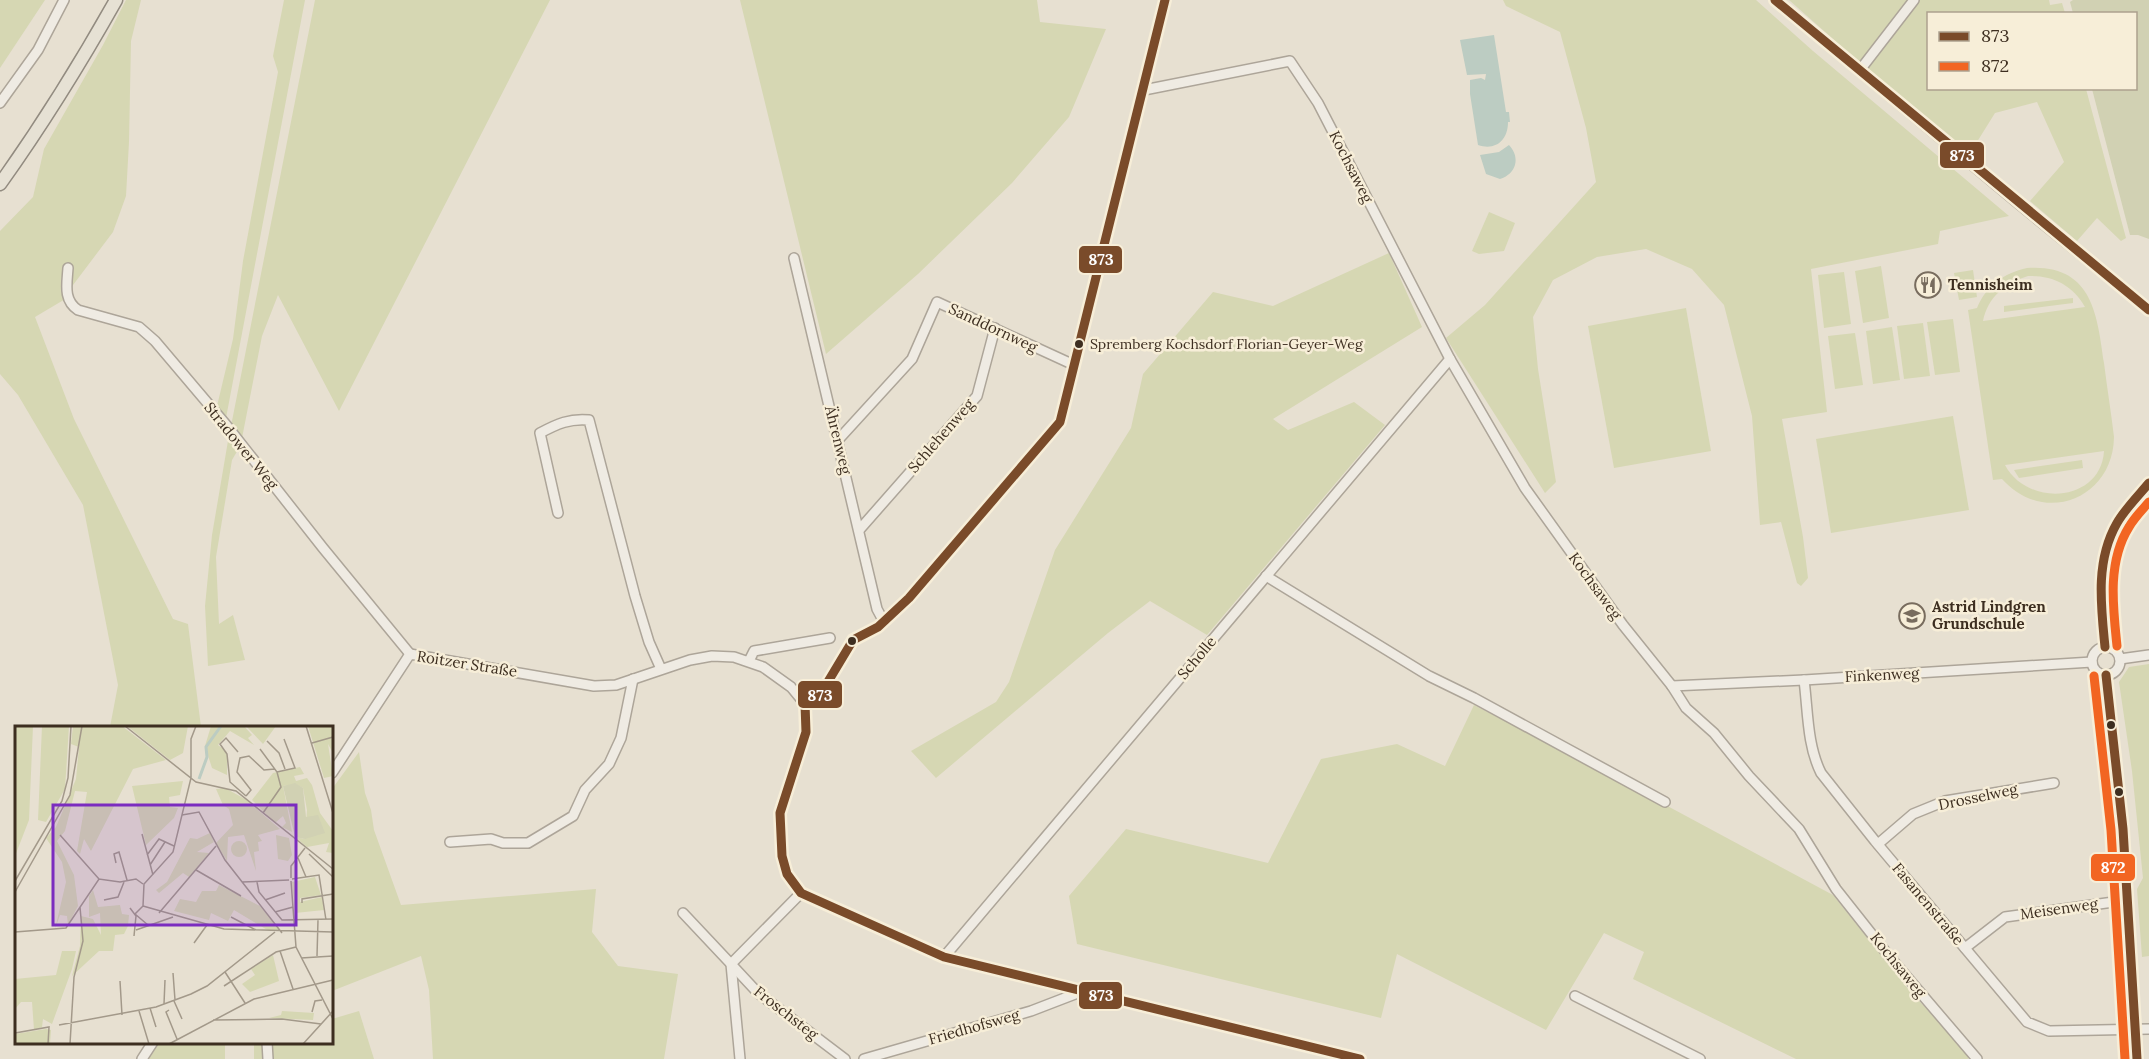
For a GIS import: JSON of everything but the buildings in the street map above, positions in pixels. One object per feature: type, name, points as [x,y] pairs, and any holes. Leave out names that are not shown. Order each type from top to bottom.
[{"type":"main road","points":[[0,184],[76,71],[116,0]]},
{"type":"street","points":[[0,104],[38,50],[64,0]]},
{"type":"street","points":[[1165,0],[1060,422],[909,598],[878,627],[853,640],[820,695],[805,704],[806,732],[780,813],[782,856],[787,874],[801,893],[944,957],[1360,1059]]},
{"type":"street","points":[[1775,0],[2149,310]]},
{"type":"street","points":[[1860,70],[1914,0]]},
{"type":"street","name":"Kochsaweg","points":[[1144,90],[1290,61],[1318,103],[1450,359],[1525,488],[1623,625],[1672,686],[1686,708],[1714,734],[1798,829],[1836,889],[1889,956],[1977,1059]]},
{"type":"street","name":"Ährenweg","points":[[794,258],[860,529],[877,609],[884,622]]},
{"type":"street","name":"Stradower Weg","points":[[68,268],[66,293],[71,306],[139,327],[155,341],[227,426],[410,654]]},
{"type":"street","name":"Sanddornweg","points":[[838,441],[912,359],[937,302],[1074,365]]},
{"type":"street","name":"Schlehenweg","points":[[860,529],[977,396],[995,328]]},
{"type":"street","name":"Scholle","points":[[944,957],[1450,359]]},
{"type":"street","points":[[558,513],[540,432],[574,419],[589,420],[649,642],[661,669]]},
{"type":"street","points":[[2105,647],[2102,590],[2104,552],[2118,522],[2149,483]]},
{"type":"street","points":[[1266,576],[1429,676],[1665,802]]},
{"type":"street","points":[[749,661],[754,651],[830,638]]},
{"type":"street","points":[[2105,647],[2116,651],[2120,659],[2115,671],[2106,675],[2095,670],[2092,662],[2094,654],[2105,647]]},
{"type":"street","name":"Roitzer Straße","points":[[333,771],[410,654],[594,686],[616,685],[690,660],[712,656],[734,657],[763,667],[791,687],[805,704]]},
{"type":"street","points":[[2120,659],[2149,655]]},
{"type":"street","name":"Finkenweg","points":[[1672,686],[2092,662]]},
{"type":"street","points":[[2106,675],[2123,829],[2137,1059]]},
{"type":"street","points":[[450,842],[491,839],[503,843],[528,843],[573,816],[585,790],[609,764],[621,738],[633,679]]},
{"type":"street","name":"Fasanenstraße","points":[[1804,680],[1811,745],[1821,773],[2027,1022],[2049,1031],[2149,1029]]},
{"type":"street","name":"Drosselweg","points":[[1878,844],[1913,814],[1946,801],[2054,783]]},
{"type":"street","points":[[740,1059],[731,964],[801,893]]},
{"type":"street","name":"Meisenweg","points":[[1965,948],[2005,916],[2128,900]]},
{"type":"street","name":"Froschsteg","points":[[683,913],[758,993],[845,1059]]},
{"type":"street","name":"Friedhofsweg","points":[[864,1059],[1030,1011],[1083,991]]},
{"type":"street","points":[[1575,996],[1700,1059]]},
{"type":"street","points":[[142,1059],[152,1044]]},
{"type":"street","points":[[267,1044],[268,1059]]},
{"type":"green space","points":[[0,0],[45,0],[0,68]]},
{"type":"green space","points":[[126,0],[141,0],[131,41],[126,196],[113,232],[70,289],[72,295],[35,317],[74,419],[173,619],[188,624],[201,726],[110,726],[118,685],[83,505],[18,395],[0,374],[0,231],[33,197],[44,149]]},
{"type":"green space","points":[[284,0],[305,0],[226,418],[217,406],[233,339],[243,261],[278,72],[273,56]]},
{"type":"green space","points":[[315,0],[550,0],[339,411],[278,295],[262,336],[242,438],[231,426]]},
{"type":"green space","points":[[740,0],[1037,0],[1040,22],[1106,29],[1069,117],[1012,183],[918,274],[826,354]]},
{"type":"green space","points":[[1503,0],[1756,0],[2009,216],[1940,231],[1938,244],[1811,269],[1827,412],[1782,419],[1808,578],[1801,586],[1797,583],[1781,522],[1760,525],[1752,416],[1724,305],[1692,269],[1646,249],[1597,257],[1553,280],[1533,317],[1538,369],[1556,482],[1545,493],[1446,338],[1485,305],[1596,182],[1586,128],[1560,32],[1506,6]]},
{"type":"green space","points":[[1789,0],[2049,0],[2050,5],[2062,3],[2065,12],[1927,12],[1927,90],[2086,90],[2126,238],[2121,241],[2097,218],[2077,241],[2030,201],[2064,162],[2037,102],[1995,113],[1967,158]]},
{"type":"green space","points":[[2073,0],[2149,0],[2149,239],[2130,235],[2092,90],[2137,90],[2137,12],[2073,12],[2070,2]]},
{"type":"green space","points":[[1489,212],[1515,223],[1504,251],[1479,254],[1472,251]]},
{"type":"green space","points":[[1389,253],[1422,327],[1273,419],[1288,430],[1354,402],[1385,425],[1207,635],[1150,601],[1108,633],[936,778],[911,751],[996,702],[1009,682],[1055,550],[1131,428],[1143,374],[1213,292],[1273,306]]},
{"type":"green space","points":[[1881,266],[1889,318],[1863,323],[1855,271]]},
{"type":"green space","points":[[2027,268],[2049,269],[2065,274],[2078,283],[2087,295],[2098,326],[2114,437],[2111,459],[2102,476],[2089,490],[2073,499],[2056,503],[2037,501],[2019,493],[2002,479],[1993,480],[1968,310],[1977,308],[1985,293],[2003,277]],"holes":[[[2028,276],[2045,277],[2061,283],[2068,287],[2085,307],[1983,321],[1993,298],[2005,287]],[[2104,451],[2100,468],[2090,481],[2077,489],[2062,493],[2046,493],[2030,488],[2016,479],[2005,465]]]},
{"type":"green space","points":[[1973,270],[1977,297],[1959,300],[1954,273]]},
{"type":"green space","points":[[1844,272],[1851,324],[1824,328],[1818,275]]},
{"type":"green space","points":[[2073,298],[2073,303],[2004,312],[2004,306]]},
{"type":"green space","points":[[1686,308],[1711,451],[1614,468],[1588,326]]},
{"type":"green space","points":[[1953,319],[1960,372],[1935,375],[1927,322]]},
{"type":"green space","points":[[1923,323],[1930,376],[1904,379],[1897,326]]},
{"type":"green space","points":[[1892,327],[1900,380],[1873,384],[1866,331]]},
{"type":"green space","points":[[1855,333],[1863,385],[1835,389],[1828,336]]},
{"type":"green space","points":[[1953,416],[1969,510],[1831,533],[1816,439]]},
{"type":"green space","points":[[229,435],[239,448],[232,460],[216,557],[219,624],[233,615],[245,660],[208,666],[205,606],[212,535]]},
{"type":"green space","points":[[2082,460],[2083,468],[2019,478],[2014,470]]},
{"type":"green space","points":[[2149,664],[2149,956],[2142,957],[2137,889],[2143,878],[2132,771],[2119,682],[2129,667]]},
{"type":"green space","points":[[1474,705],[1833,895],[1909,990],[1969,1055],[1968,1059],[1796,1059],[1633,979],[1644,952],[1604,933],[1546,1030],[1397,954],[1381,1018],[1077,944],[1069,896],[1126,829],[1268,863],[1321,759],[1397,744],[1445,766]]},
{"type":"green space","points":[[359,752],[365,793],[371,810],[374,830],[401,905],[596,889],[592,932],[618,966],[678,974],[664,1059],[433,1059],[429,990],[421,956],[333,991],[333,788]]},
{"type":"green space","points":[[359,1011],[374,1059],[254,1059],[254,1044],[333,1044],[333,1019]]},
{"type":"green space","points":[[158,1044],[225,1044],[225,1059],[149,1059]]},
{"type":"shaded area","points":[[1494,35],[1506,112],[1509,112],[1510,122],[1500,142],[1484,146],[1478,145],[1470,80],[1481,78],[1485,80],[1486,74],[1467,75],[1460,40]]},
{"type":"shaded area","points":[[1509,145],[1516,160],[1510,173],[1500,179],[1486,174],[1480,155],[1499,152]]},
{"type":"transit line","name":"873","points":[[1165,0],[1060,422],[909,598],[878,627],[853,640],[820,695],[805,704],[806,732],[780,813],[782,856],[787,874],[801,893],[944,957],[1360,1059]]},
{"type":"transit line","name":"873","points":[[1775,0],[2149,310]]},
{"type":"transit line","name":"873","points":[[2105,647],[2101,584],[2105,553],[2120,518],[2149,483]]},
{"type":"transit line","name":"872","points":[[2117,646],[2113,585],[2117,555],[2129,527],[2149,502]]},
{"type":"transit line","name":"873","points":[[2106,675],[2123,829],[2137,1059]]},
{"type":"transit line","name":"872","points":[[2094,676],[2111,830],[2125,1059]]},
{"type":"place","name":"Tennisheim","points":[[1928,285]]},
{"type":"place","name":"Spremberg Kochsdorf Florian-Geyer-Weg","points":[[1079,344]]},
{"type":"place","name":"Astrid Lindgren Grundschule","points":[[1912,616]]}]
